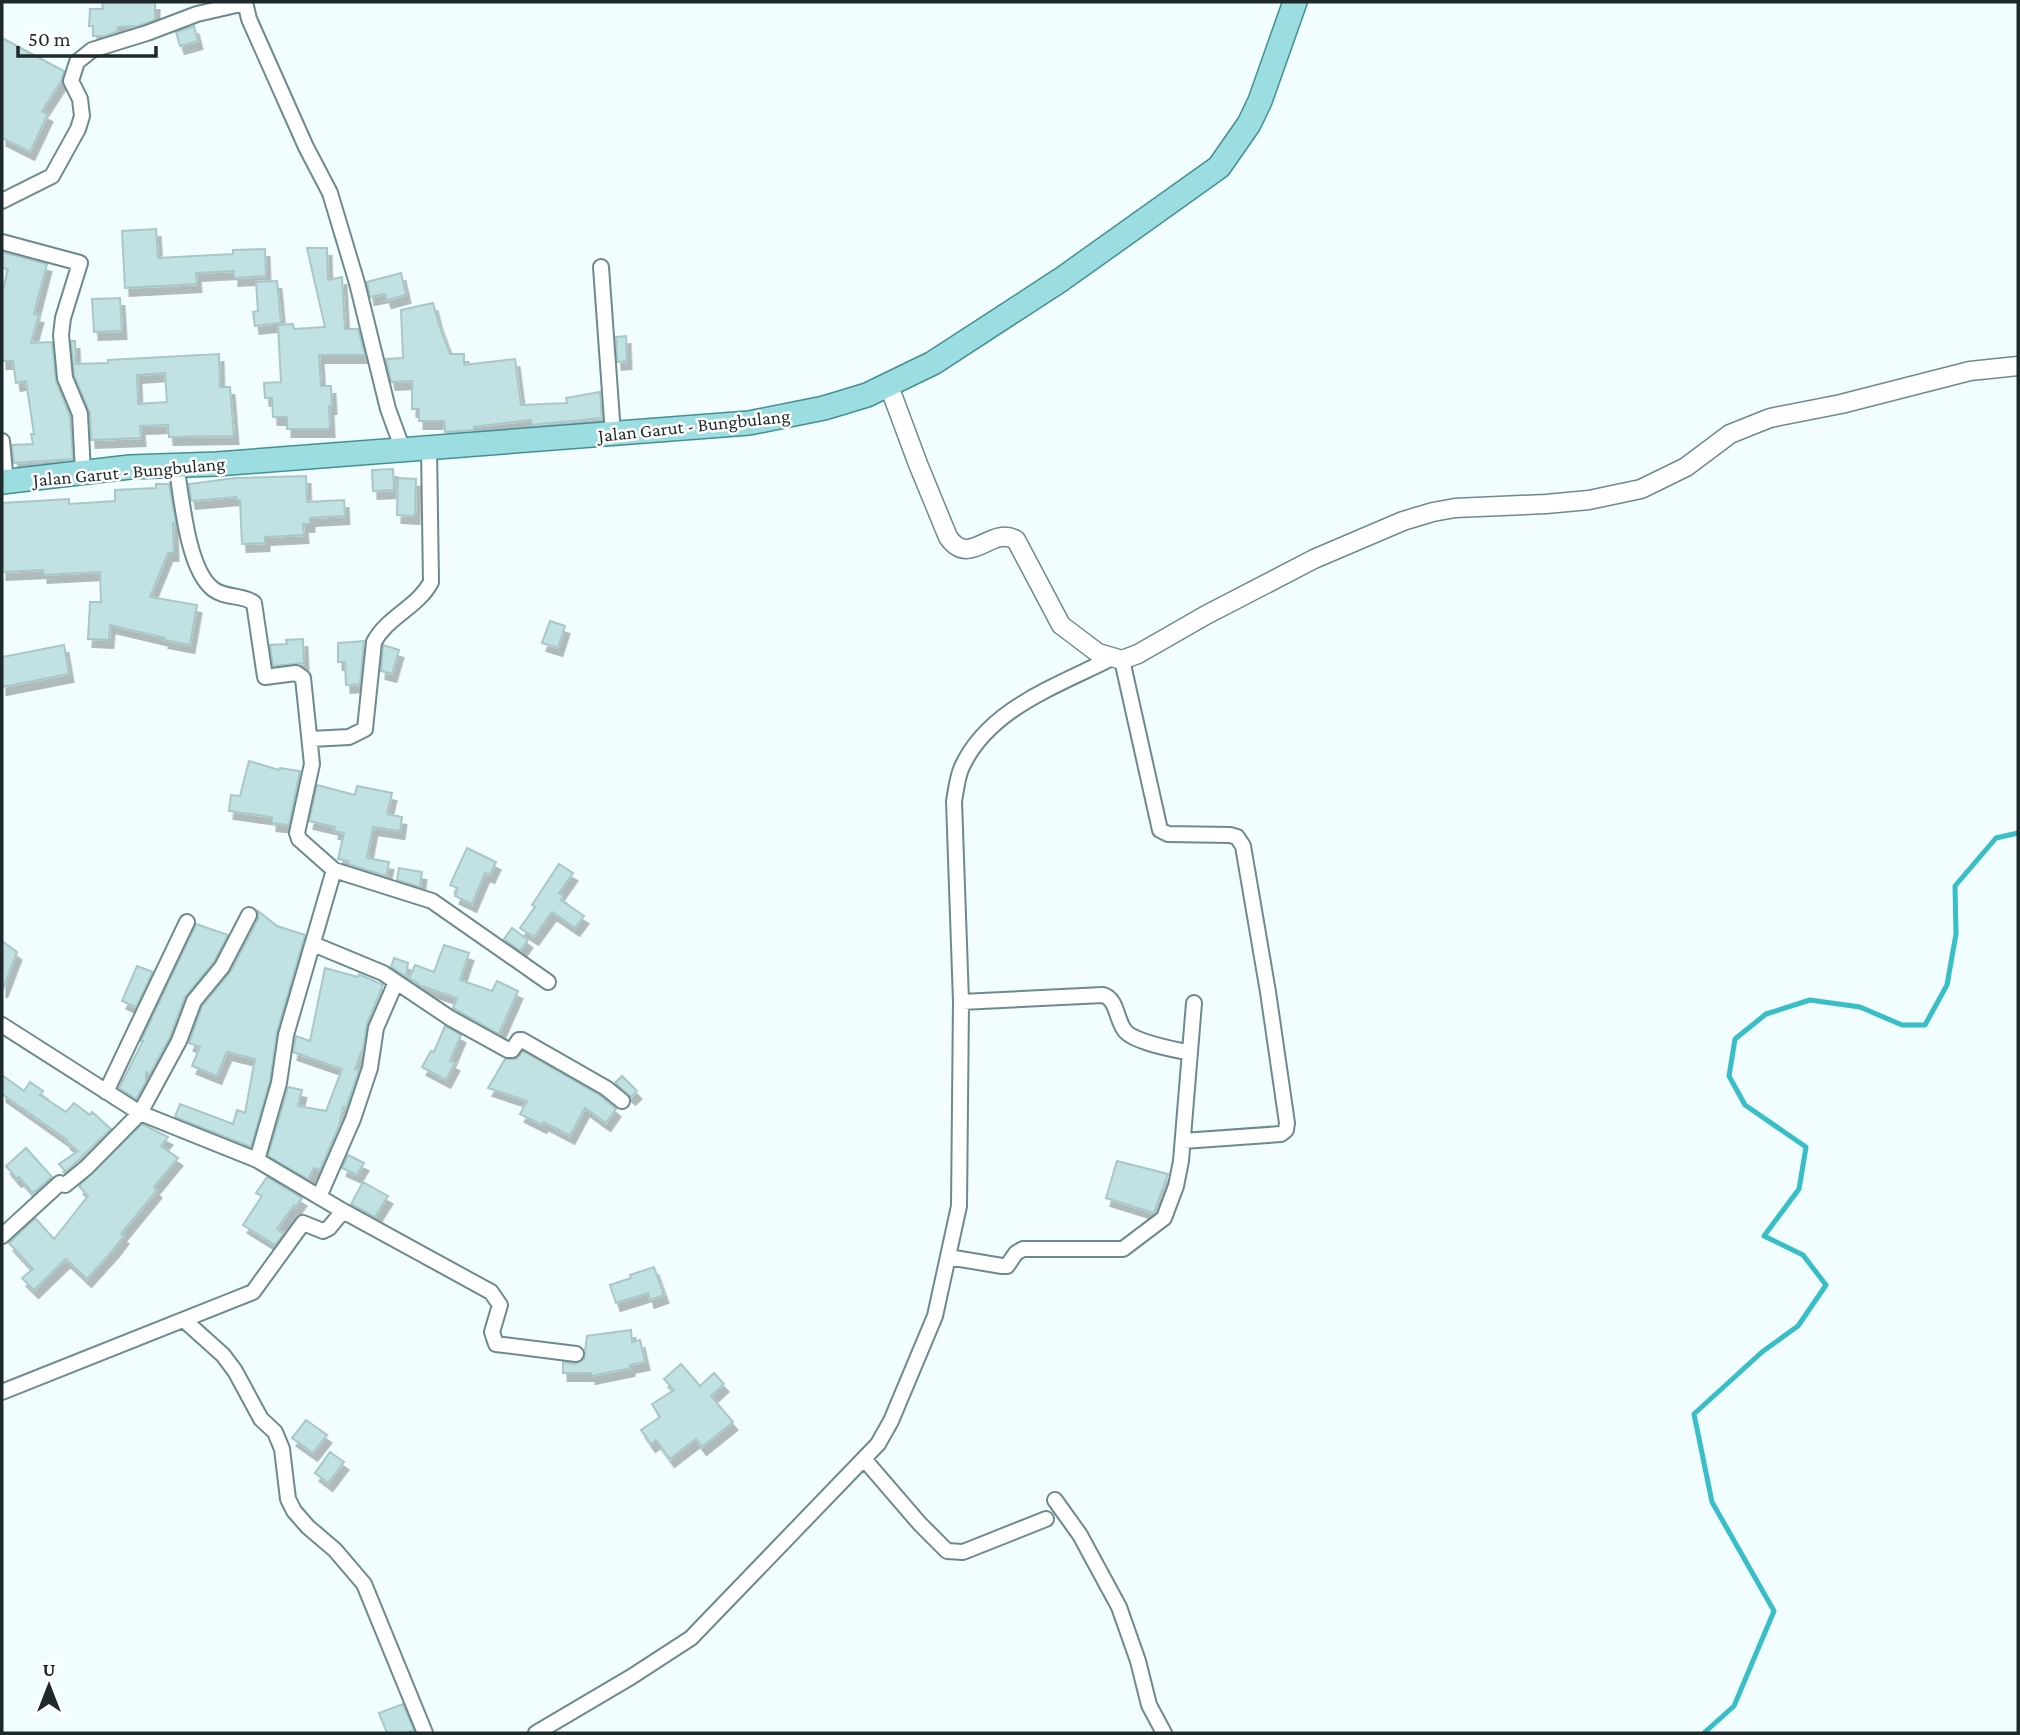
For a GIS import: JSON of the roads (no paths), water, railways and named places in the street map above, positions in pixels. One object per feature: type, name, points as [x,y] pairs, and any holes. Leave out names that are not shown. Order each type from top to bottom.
[{"type":"main road","name":"Jalan Garut - Bungbulang","points":[[4,482],[83,472],[403,450],[768,420],[867,395],[933,363],[1062,279],[1219,167],[1249,124],[1260,101],[1295,2]]},
{"type":"street","points":[[2,201],[52,176],[78,129],[82,116],[79,99],[71,81],[77,62],[83,55],[106,44],[147,33],[197,14],[245,2],[248,19],[331,194],[357,283],[388,409],[403,450]]},
{"type":"street","points":[[2,242],[80,263],[66,307],[61,335],[65,378],[80,414],[83,472]]},
{"type":"street","points":[[601,267],[613,434]]},
{"type":"street","points":[[536,1733],[691,1638],[884,1437],[935,1316],[960,1206],[961,1002],[954,801],[960,771],[981,735],[1011,709],[1117,659],[1138,653],[1314,559],[1403,521],[1444,510],[1589,500],[1641,489],[1686,467],[1730,434],[1759,422],[1970,371],[2018,366]]},
{"type":"street","points":[[889,386],[918,464],[954,546],[970,549],[1002,536],[1016,540],[1061,625],[1098,653],[1117,659]]},
{"type":"street","points":[[2,441],[4,482]]},
{"type":"street","points":[[311,739],[349,737],[365,729],[374,642],[380,631],[427,589],[431,582],[429,448]]},
{"type":"street","points":[[176,466],[189,536],[202,578],[222,594],[248,599],[254,603],[265,677],[296,673],[303,678],[312,769],[297,833],[299,839],[334,870],[432,901],[548,982]]},
{"type":"street","points":[[1117,659],[1160,830],[1168,834],[1230,835],[1237,837],[1243,846],[1287,1124],[1286,1130],[1281,1134],[1183,1141]]},
{"type":"street","points":[[257,1160],[279,1083],[286,1035],[334,870]]},
{"type":"street","points":[[2,1236],[60,1183],[65,1185],[87,1167],[140,1113],[179,1041],[194,1001],[222,967],[249,915]]},
{"type":"street","points":[[106,1092],[187,922]]},
{"type":"street","points":[[313,944],[383,973],[450,1018],[508,1050],[512,1050],[519,1040],[522,1040],[606,1088],[622,1101]]},
{"type":"street","points":[[318,1197],[353,1119],[370,1068],[376,1028],[396,982]]},
{"type":"street","points":[[961,1002],[1103,995],[1111,1000],[1128,1034],[1190,1053]]},
{"type":"street","points":[[948,1257],[1007,1266],[1016,1253],[1023,1250],[1123,1249],[1164,1218],[1176,1186],[1183,1141],[1194,1003]]},
{"type":"street","points":[[2,1025],[140,1113],[257,1160],[318,1197],[491,1292],[500,1305],[492,1332],[496,1344],[576,1354]]},
{"type":"street","points":[[2,1392],[254,1292],[303,1223],[323,1231],[329,1228],[343,1211]]},
{"type":"street","points":[[184,1320],[223,1355],[235,1371],[261,1419],[275,1432],[282,1449],[288,1499],[294,1511],[335,1550],[364,1584],[425,1733]]},
{"type":"street","points":[[864,1459],[947,1551],[963,1552],[1046,1519]]},
{"type":"street","points":[[1055,1500],[1080,1535],[1119,1607],[1138,1661],[1149,1706],[1164,1733]]},
{"type":"waterway","points":[[1704,1733],[1734,1706],[1774,1611],[1712,1502],[1694,1414],[1762,1352],[1798,1326],[1826,1285],[1803,1255],[1764,1236],[1799,1189],[1806,1147],[1745,1105],[1729,1076],[1735,1039],[1766,1014],[1810,1000],[1860,1007],[1902,1025],[1925,1025],[1947,985],[1956,934],[1955,886],[1996,838],[2018,833]]}]
